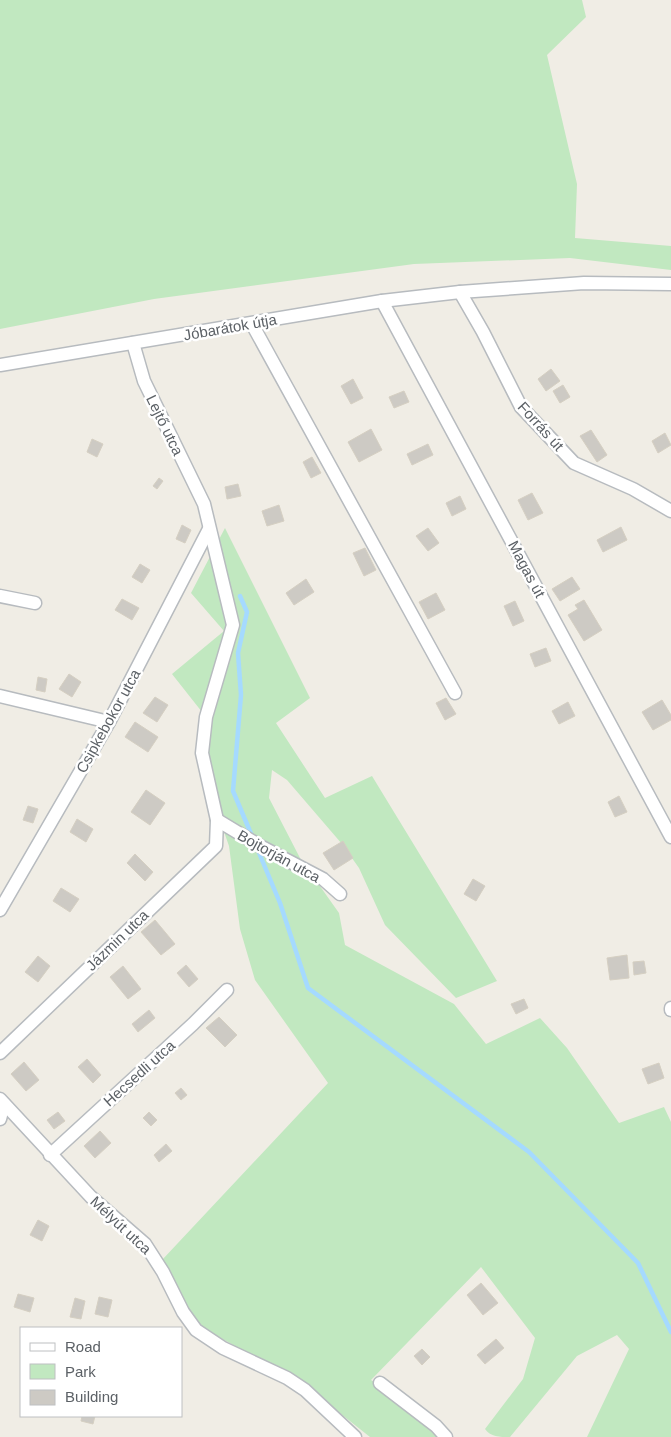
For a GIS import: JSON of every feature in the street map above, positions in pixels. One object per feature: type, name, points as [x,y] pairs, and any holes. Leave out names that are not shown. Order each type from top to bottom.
[{"type":"street","name":"Jóbarátok útja","points":[[0,365],[382,301],[460,292],[584,283],[671,284]]},
{"type":"street","name":"Forrás út","points":[[460,292],[483,332],[521,407],[574,463],[634,489],[671,510]]},
{"type":"street","name":"Magas út","points":[[382,301],[671,837]]},
{"type":"street","points":[[252,324],[455,692]]},
{"type":"street","name":"Lejtő utca","points":[[133,344],[144,381],[204,504],[209,529]]},
{"type":"street","name":"Csipkebokor utca","points":[[0,910],[109,722],[209,529]]},
{"type":"street","name":"Jázmin utca","points":[[0,1053],[216,846],[217,820],[202,753],[206,717],[233,625],[209,529]]},
{"type":"street","points":[[0,596],[35,603]]},
{"type":"street","points":[[0,696],[109,722]]},
{"type":"street","name":"Bojtorján utca","points":[[217,820],[260,846],[323,879],[340,894]]},
{"type":"street","name":"Hecsedli utca","points":[[50,1155],[193,1024],[227,990]]},
{"type":"street","points":[[0,1119],[2,1101]]},
{"type":"street","name":"Mélyút utca","points":[[2,1101],[50,1155],[91,1197],[145,1244],[163,1272],[186,1318],[196,1330],[223,1348],[287,1378],[304,1390],[355,1437]]},
{"type":"street","points":[[380,1383],[436,1426],[446,1437]]},
{"type":"green space","points":[[0,0],[582,0],[586,17],[547,55],[577,184],[575,238],[671,246],[671,270],[570,258],[414,264],[154,299],[0,329]]},
{"type":"green space","points":[[225,528],[310,698],[276,723],[325,798],[372,776],[497,981],[456,998],[385,925],[359,868],[342,844],[287,780],[272,770],[269,798],[300,858],[339,913],[345,945],[454,1004],[486,1044],[540,1018],[567,1048],[619,1123],[664,1107],[671,1122],[671,1437],[587,1437],[629,1349],[617,1335],[577,1356],[510,1437],[496,1436],[487,1432],[485,1429],[523,1379],[535,1338],[481,1267],[371,1380],[424,1416],[440,1437],[370,1437],[303,1384],[194,1323],[162,1260],[328,1083],[255,980],[240,929],[229,846],[201,766],[202,712],[172,674],[224,631],[191,593]]},
{"type":"building","points":[[551,369],[560,381],[546,391],[538,379]]},
{"type":"building","points":[[353,379],[363,398],[351,404],[341,386]]},
{"type":"building","points":[[563,385],[570,397],[560,403],[553,391]]},
{"type":"building","points":[[404,391],[409,402],[394,408],[389,397]]},
{"type":"building","points":[[371,429],[382,450],[359,462],[348,442]]},
{"type":"building","points":[[591,430],[607,455],[597,462],[580,436]]},
{"type":"building","points":[[665,433],[671,445],[658,453],[652,441]]},
{"type":"building","points":[[92,439],[103,444],[97,457],[87,452]]},
{"type":"building","points":[[428,444],[433,455],[412,465],[407,454]]},
{"type":"building","points":[[312,457],[321,473],[311,478],[303,462]]},
{"type":"building","points":[[159,478],[163,481],[157,489],[153,486]]},
{"type":"building","points":[[238,484],[241,496],[227,499],[225,487]]},
{"type":"building","points":[[532,493],[543,513],[528,520],[518,500]]},
{"type":"building","points":[[460,496],[466,509],[452,516],[446,503]]},
{"type":"building","points":[[279,505],[284,521],[267,526],[262,511]]},
{"type":"building","points":[[182,525],[191,530],[185,543],[176,539]]},
{"type":"building","points":[[621,527],[627,540],[603,552],[597,540]]},
{"type":"building","points":[[428,528],[439,543],[428,551],[416,536]]},
{"type":"building","points":[[365,548],[376,570],[364,576],[353,553]]},
{"type":"building","points":[[140,564],[150,570],[142,583],[132,577]]},
{"type":"building","points":[[572,577],[580,589],[560,601],[552,589]]},
{"type":"building","points":[[306,579],[314,592],[294,605],[286,593]]},
{"type":"building","points":[[436,593],[445,610],[428,619],[419,602]]},
{"type":"building","points":[[122,599],[139,608],[132,620],[115,610]]},
{"type":"building","points":[[584,600],[602,630],[584,641],[568,615],[578,609],[575,605]]},
{"type":"building","points":[[515,601],[524,621],[513,626],[504,606]]},
{"type":"building","points":[[546,648],[551,661],[535,667],[530,654]]},
{"type":"building","points":[[69,674],[81,682],[72,697],[59,689]]},
{"type":"building","points":[[38,677],[47,679],[45,692],[36,690]]},
{"type":"building","points":[[155,697],[168,705],[157,722],[143,713]]},
{"type":"building","points":[[446,698],[456,714],[445,720],[436,703]]},
{"type":"building","points":[[662,700],[671,715],[671,720],[653,730],[642,712]]},
{"type":"building","points":[[568,702],[575,716],[559,724],[552,711]]},
{"type":"building","points":[[135,722],[158,737],[148,752],[125,737]]},
{"type":"building","points":[[146,790],[165,803],[150,825],[131,812]]},
{"type":"building","points":[[619,796],[627,812],[615,817],[608,802]]},
{"type":"building","points":[[28,806],[38,809],[33,823],[23,820]]},
{"type":"building","points":[[77,819],[93,829],[86,842],[70,832]]},
{"type":"building","points":[[343,841],[353,858],[334,870],[323,853]]},
{"type":"building","points":[[135,854],[153,872],[145,881],[127,863]]},
{"type":"building","points":[[473,879],[485,886],[476,901],[464,894]]},
{"type":"building","points":[[61,888],[79,899],[70,912],[53,901]]},
{"type":"building","points":[[155,920],[175,944],[161,955],[141,932]]},
{"type":"building","points":[[627,955],[629,978],[610,980],[607,958]]},
{"type":"building","points":[[38,956],[50,966],[38,982],[25,972]]},
{"type":"building","points":[[644,961],[646,973],[634,975],[633,962]]},
{"type":"building","points":[[186,965],[198,979],[189,987],[177,973]]},
{"type":"building","points":[[123,966],[141,989],[128,999],[110,977]]},
{"type":"building","points":[[524,999],[528,1008],[516,1014],[511,1004]]},
{"type":"building","points":[[149,1010],[155,1018],[138,1032],[132,1024]]},
{"type":"building","points":[[219,1017],[237,1035],[225,1047],[206,1028]]},
{"type":"building","points":[[87,1059],[101,1075],[93,1083],[78,1067]]},
{"type":"building","points":[[24,1062],[39,1080],[26,1091],[11,1074]]},
{"type":"building","points":[[659,1063],[664,1078],[648,1084],[642,1069]]},
{"type":"building","points":[[181,1088],[187,1095],[181,1100],[175,1093]]},
{"type":"building","points":[[58,1112],[65,1121],[54,1129],[47,1120]]},
{"type":"building","points":[[149,1112],[157,1120],[151,1126],[143,1118]]},
{"type":"building","points":[[100,1131],[111,1143],[95,1158],[84,1146]]},
{"type":"building","points":[[166,1144],[172,1151],[159,1162],[154,1155]]},
{"type":"building","points":[[38,1220],[49,1226],[42,1241],[30,1235]]},
{"type":"building","points":[[481,1283],[498,1303],[483,1315],[467,1295]]},
{"type":"building","points":[[18,1294],[34,1298],[30,1312],[14,1307]]},
{"type":"building","points":[[99,1297],[112,1300],[108,1317],[95,1314]]},
{"type":"building","points":[[75,1298],[85,1301],[81,1319],[70,1317]]},
{"type":"building","points":[[496,1339],[504,1348],[485,1364],[477,1355]]},
{"type":"building","points":[[422,1349],[430,1357],[422,1365],[414,1356]]},
{"type":"building","points":[[82,1417],[95,1417],[93,1424],[81,1421]]},
{"type":"waterway","points":[[240,596],[247,612],[238,653],[241,695],[233,791],[252,836]]},
{"type":"waterway","points":[[257,848],[280,903],[308,988],[529,1152],[638,1263],[671,1332]]}]
